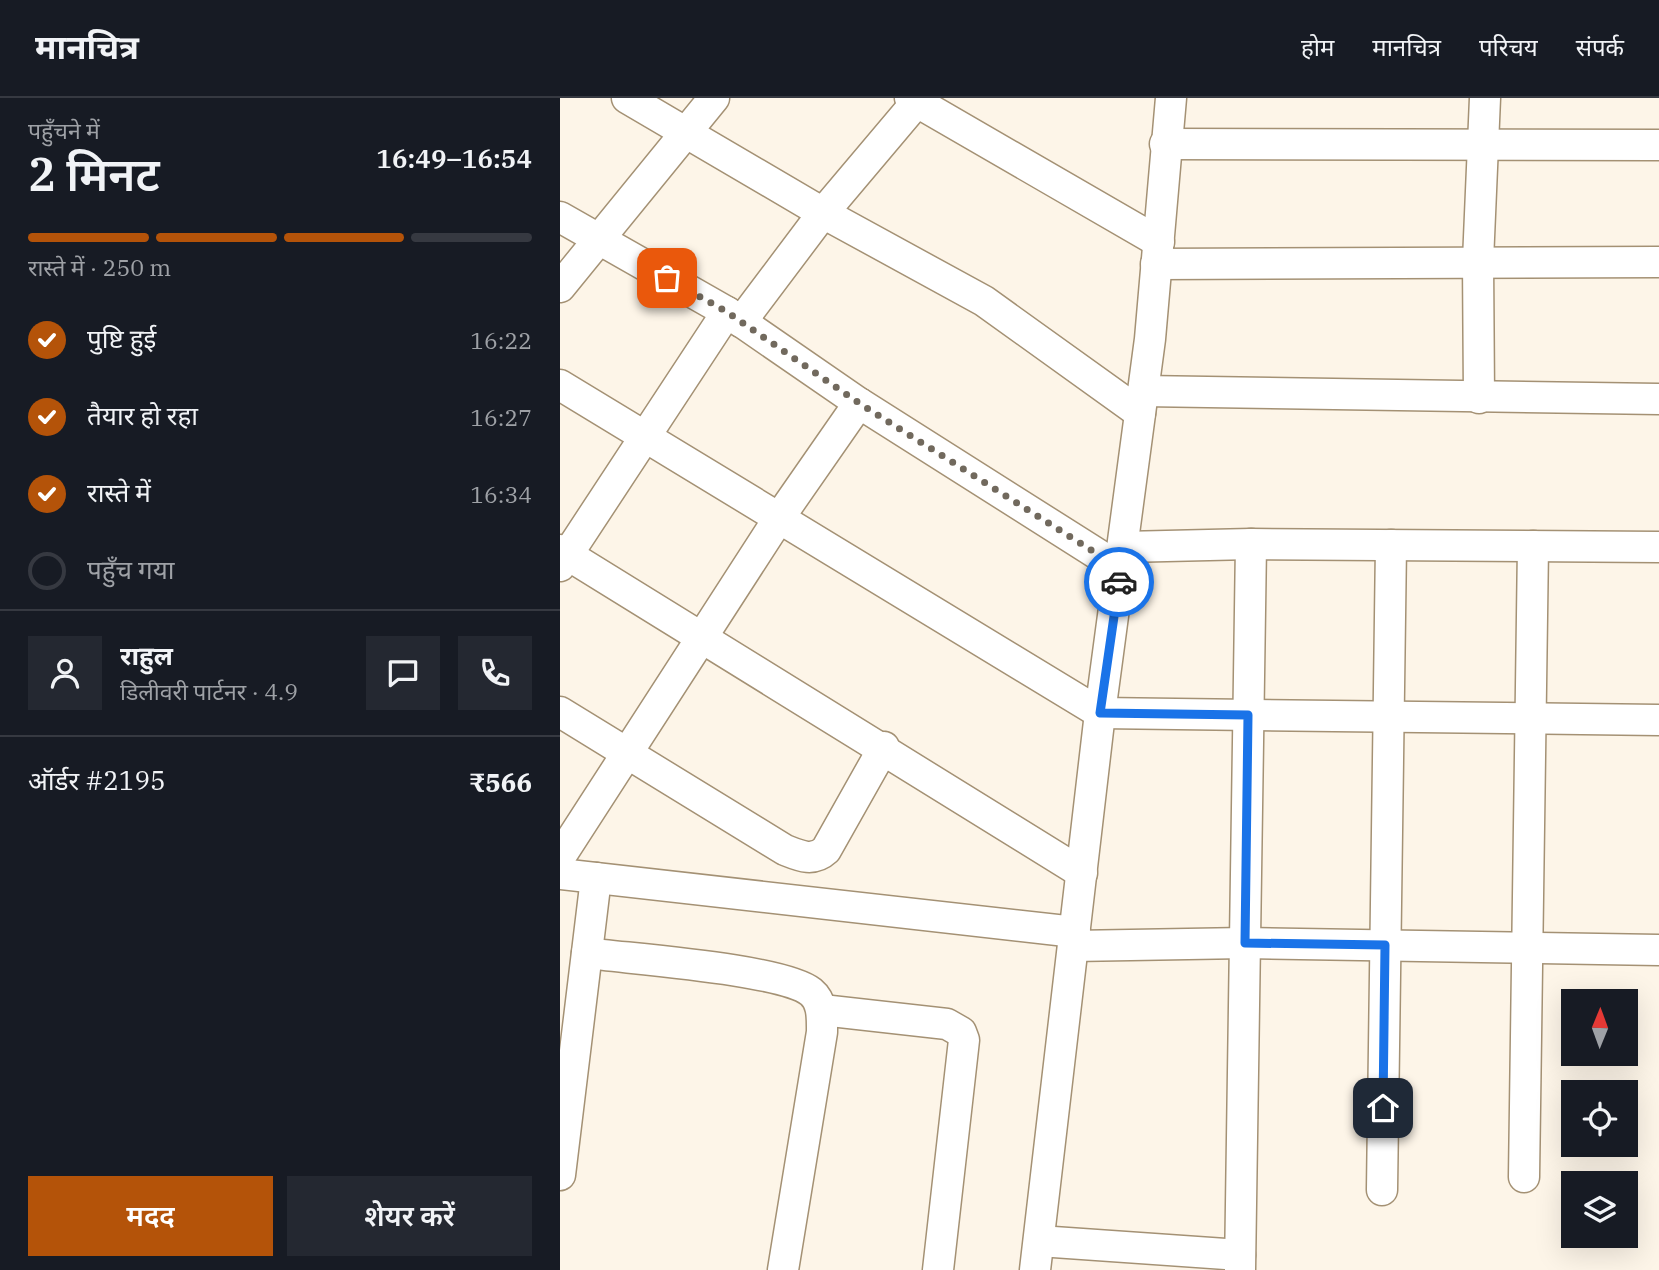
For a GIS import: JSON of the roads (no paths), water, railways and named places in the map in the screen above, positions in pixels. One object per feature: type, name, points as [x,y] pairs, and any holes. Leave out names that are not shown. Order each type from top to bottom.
[{"type":"street","points":[[627,98],[823,213],[984,301],[1141,402],[1659,399]]},
{"type":"street","points":[[560,287],[713,98]]},
{"type":"street","points":[[1171,98],[1141,402],[1100,713],[1037,1256],[1240,1262],[1251,544]]},
{"type":"street","points":[[1479,398],[1478,261],[1485,98]]},
{"type":"street","points":[[1082,873],[884,747],[702,637],[562,557],[645,434],[734,317],[916,99],[1157,253],[1478,261],[1659,262]]},
{"type":"street","points":[[1165,144],[1483,142],[1659,145]]},
{"type":"street","points":[[560,217],[734,317],[859,403],[1122,558],[1251,544],[1659,547]]},
{"type":"street","points":[[560,385],[645,434],[1100,713],[1659,720]]},
{"type":"street","points":[[560,857],[779,518],[859,403]]},
{"type":"street","points":[[1382,1190],[1391,545]]},
{"type":"street","points":[[1524,1177],[1533,546]]},
{"type":"street","points":[[560,712],[785,850],[808,858],[819,856],[825,850],[884,747]]},
{"type":"street","points":[[560,874],[1074,939],[1659,950]]},
{"type":"street","points":[[560,1175],[596,878]]},
{"type":"street","points":[[587,953],[781,978],[812,992],[822,1010],[822,1032],[783,1270]]},
{"type":"street","points":[[822,1010],[947,1024],[961,1032],[964,1040],[938,1270]]}]
